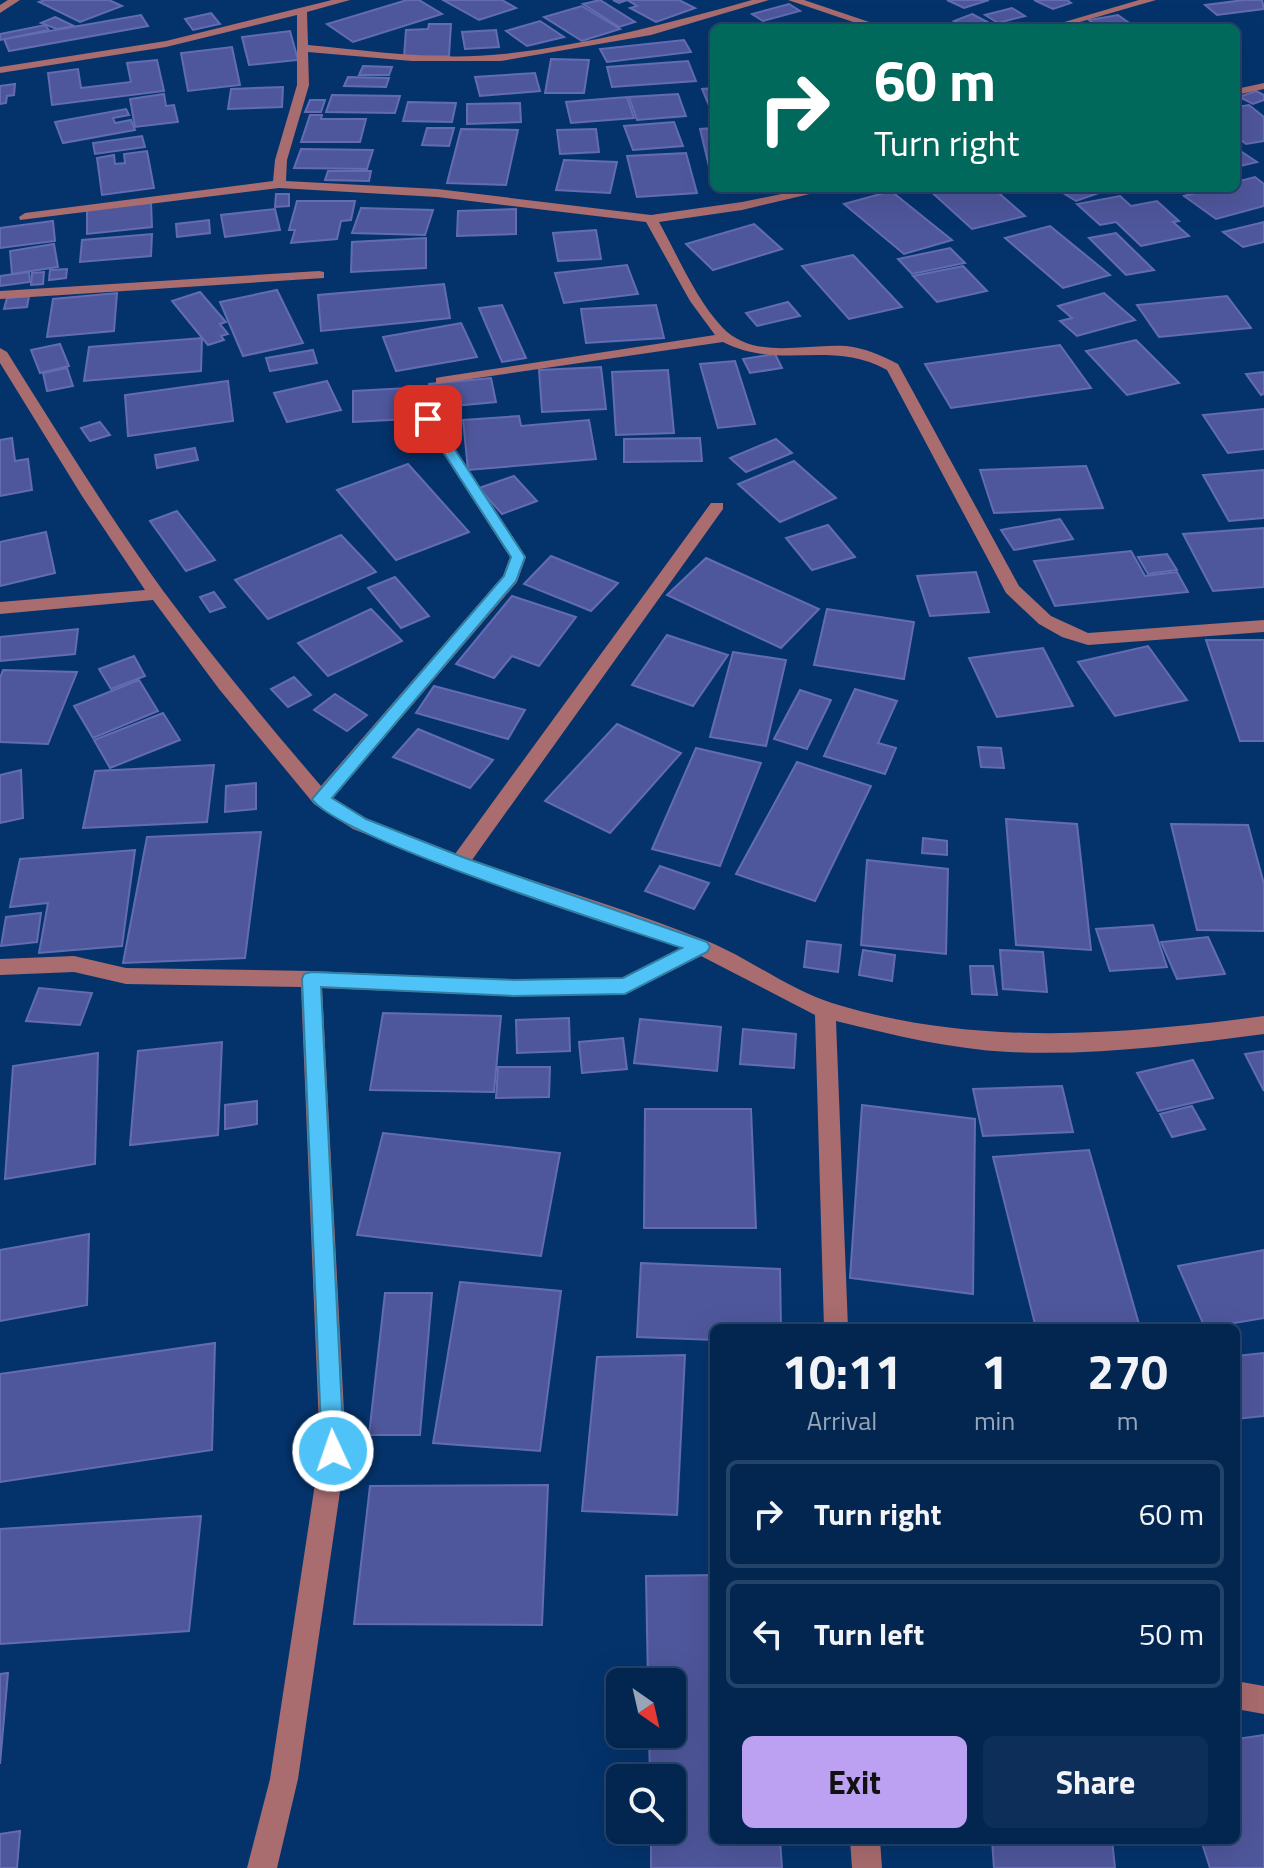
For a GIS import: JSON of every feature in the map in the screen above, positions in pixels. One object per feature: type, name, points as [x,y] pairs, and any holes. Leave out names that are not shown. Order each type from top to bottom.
[{"type":"street","points":[[0,10],[15,0]]},
{"type":"street","points":[[0,70],[166,44],[345,0]]},
{"type":"street","points":[[304,48],[412,58],[501,58],[651,32],[764,0]]},
{"type":"street","points":[[793,0],[869,24]]},
{"type":"street","points":[[1066,23],[1151,0]]},
{"type":"street","points":[[279,184],[281,160],[303,85],[302,11]]},
{"type":"street","points":[[1240,91],[1264,86]]},
{"type":"street","points":[[25,217],[279,184],[437,193],[651,219],[742,206],[810,192]]},
{"type":"street","points":[[651,219],[702,308],[724,338],[755,352],[829,347],[861,351],[877,355],[893,367],[913,399],[1012,589],[1045,620],[1068,633],[1088,639],[1264,626]]},
{"type":"street","points":[[0,295],[319,275]]},
{"type":"street","points":[[441,381],[724,338]]},
{"type":"street","points":[[0,352],[157,594],[225,685],[321,799],[360,824],[459,863],[701,947],[825,1010],[928,1034],[1010,1043],[1157,1039],[1264,1025]]},
{"type":"street","points":[[321,799],[511,578],[518,557],[428,419]]},
{"type":"street","points":[[459,863],[717,506]]},
{"type":"street","points":[[0,608],[157,594]]},
{"type":"street","points":[[0,967],[74,964],[126,976],[311,979],[514,988],[625,986],[701,947]]},
{"type":"street","points":[[262,1868],[284,1779],[333,1451],[311,979]]},
{"type":"street","points":[[825,1010],[836,1324]]},
{"type":"street","points":[[1240,1696],[1264,1700]]},
{"type":"street","points":[[865,1844],[867,1868]]},
{"type":"building","points":[[109,0],[122,6],[80,22],[39,2]]},
{"type":"building","points":[[407,0],[419,0],[442,14],[353,42],[327,24]]},
{"type":"building","points":[[443,0],[502,0],[516,8],[479,20]]},
{"type":"building","points":[[600,0],[635,22],[619,27],[583,4]]},
{"type":"building","points":[[627,0],[679,0],[695,8],[656,22],[630,8],[637,6]]},
{"type":"building","points":[[947,0],[989,0],[964,8]]},
{"type":"building","points":[[1034,0],[1067,0],[1071,3],[1053,9]]},
{"type":"building","points":[[1262,0],[1264,9],[1217,15],[1205,5]]},
{"type":"building","points":[[789,4],[800,11],[763,21],[752,14]]},
{"type":"building","points":[[582,6],[620,29],[582,41],[544,17]]},
{"type":"building","points":[[1012,8],[1025,16],[998,23],[985,15]]},
{"type":"building","points":[[211,13],[220,24],[193,30],[185,19]]},
{"type":"building","points":[[972,14],[991,24],[960,24],[954,21]]},
{"type":"building","points":[[141,15],[148,26],[9,51],[4,39]]},
{"type":"building","points":[[1118,15],[1131,24],[1094,24],[1089,20]]},
{"type":"building","points":[[55,17],[74,26],[57,29],[41,23]]},
{"type":"building","points":[[540,21],[564,37],[527,46],[506,31]]},
{"type":"building","points":[[429,24],[451,24],[449,56],[404,57],[406,30],[428,29]]},
{"type":"building","points":[[45,25],[49,30],[0,40],[0,34]]},
{"type":"building","points":[[496,30],[499,47],[465,49],[462,32]]},
{"type":"building","points":[[290,31],[298,60],[249,65],[242,37]]},
{"type":"building","points":[[684,40],[691,52],[607,62],[600,49]]},
{"type":"building","points":[[232,47],[240,85],[188,91],[181,53]]},
{"type":"building","points":[[551,59],[589,60],[584,93],[545,93]]},
{"type":"building","points":[[157,60],[164,91],[52,105],[48,73],[78,69],[81,88],[131,82],[127,63]]},
{"type":"building","points":[[688,61],[696,81],[612,87],[607,67]]},
{"type":"building","points":[[363,66],[392,67],[389,75],[359,75]]},
{"type":"building","points":[[535,73],[540,91],[480,96],[475,77]]},
{"type":"building","points":[[348,77],[389,78],[386,87],[344,86]]},
{"type":"building","points":[[15,84],[14,95],[7,96],[6,103],[0,104],[0,86]]},
{"type":"building","points":[[283,87],[282,107],[228,109],[231,89]]},
{"type":"building","points":[[710,88],[710,108],[702,89]]},
{"type":"building","points":[[1256,91],[1264,95],[1264,100],[1253,104],[1240,97]]},
{"type":"building","points":[[164,94],[166,106],[174,105],[178,122],[135,127],[130,99]]},
{"type":"building","points":[[678,94],[686,116],[637,120],[629,97]]},
{"type":"building","points":[[332,95],[400,96],[395,113],[326,112]]},
{"type":"building","points":[[627,97],[634,118],[571,123],[566,102]]},
{"type":"building","points":[[310,100],[325,100],[321,112],[305,112]]},
{"type":"building","points":[[408,102],[456,103],[452,122],[403,121]]},
{"type":"building","points":[[520,103],[521,122],[467,124],[467,104]]},
{"type":"building","points":[[1249,105],[1264,117],[1264,141],[1246,144],[1240,139],[1240,106]]},
{"type":"building","points":[[126,109],[129,115],[113,118],[115,123],[131,120],[135,130],[63,143],[55,122]]},
{"type":"building","points":[[310,115],[322,115],[321,119],[366,119],[360,142],[301,142]]},
{"type":"building","points":[[674,122],[683,146],[633,150],[624,126]]},
{"type":"building","points":[[427,128],[454,128],[449,146],[422,145]]},
{"type":"building","points":[[710,128],[710,171],[700,129]]},
{"type":"building","points":[[461,129],[518,130],[506,185],[447,183]]},
{"type":"building","points":[[596,129],[599,152],[560,154],[557,130]]},
{"type":"building","points":[[142,136],[145,147],[95,154],[93,143]]},
{"type":"building","points":[[301,149],[373,150],[367,169],[294,168]]},
{"type":"building","points":[[147,151],[154,188],[102,195],[97,158],[114,155],[115,164],[125,163],[124,154]]},
{"type":"building","points":[[1240,151],[1257,162],[1240,166]]},
{"type":"building","points":[[686,153],[697,193],[637,197],[627,156]]},
{"type":"building","points":[[564,160],[617,162],[610,193],[556,190]]},
{"type":"building","points":[[328,171],[371,171],[369,181],[325,180]]},
{"type":"building","points":[[1255,177],[1264,184],[1264,206],[1216,219],[1184,196],[1200,192],[1240,192],[1240,181]]},
{"type":"building","points":[[892,192],[952,240],[904,254],[844,204]]},
{"type":"building","points":[[931,192],[998,192],[1025,216],[972,229]]},
{"type":"building","points":[[1061,192],[1102,192],[1076,201]]},
{"type":"building","points":[[276,194],[289,194],[289,206],[275,207]]},
{"type":"building","points":[[1120,196],[1131,206],[1157,201],[1179,221],[1173,222],[1189,236],[1141,246],[1116,222],[1100,225],[1077,204]]},
{"type":"building","points":[[297,201],[355,201],[351,220],[341,221],[337,239],[291,243],[295,230],[289,230]]},
{"type":"building","points":[[151,202],[152,227],[87,234],[87,209]]},
{"type":"building","points":[[361,208],[433,210],[425,235],[352,233]]},
{"type":"building","points":[[275,209],[280,230],[225,237],[221,215]]},
{"type":"building","points":[[516,209],[516,234],[457,236],[458,211]]},
{"type":"building","points":[[209,220],[210,233],[177,237],[176,224]]},
{"type":"building","points":[[53,221],[55,241],[0,248],[0,228]]},
{"type":"building","points":[[1264,222],[1264,242],[1243,247],[1223,232]]},
{"type":"building","points":[[754,224],[782,249],[713,270],[686,244]]},
{"type":"building","points":[[1050,226],[1110,275],[1063,288],[1005,238]]},
{"type":"building","points":[[596,230],[601,259],[558,261],[553,233]]},
{"type":"building","points":[[1116,233],[1154,270],[1126,275],[1089,238]]},
{"type":"building","points":[[152,234],[151,256],[80,262],[82,240]]},
{"type":"building","points":[[426,238],[426,268],[351,272],[352,242]]},
{"type":"building","points":[[54,244],[58,267],[12,274],[10,251]]},
{"type":"building","points":[[950,248],[965,263],[912,274],[898,259]]},
{"type":"building","points":[[853,255],[902,307],[849,319],[802,266]]},
{"type":"building","points":[[627,265],[638,294],[564,303],[555,273]]},
{"type":"building","points":[[963,266],[987,291],[937,302],[913,276]]},
{"type":"building","points":[[67,269],[66,278],[49,280],[50,270]]},
{"type":"building","points":[[29,272],[30,282],[0,286],[0,276]]},
{"type":"building","points":[[44,272],[43,284],[31,285],[32,273]]},
{"type":"building","points":[[444,284],[450,318],[321,331],[318,295]]},
{"type":"building","points":[[277,290],[303,343],[243,356],[220,302]]},
{"type":"building","points":[[200,292],[226,322],[220,324],[228,334],[221,336],[224,340],[208,345],[172,301]]},
{"type":"building","points":[[117,293],[114,331],[47,337],[53,299]]},
{"type":"building","points":[[1104,293],[1135,320],[1077,336],[1060,321],[1072,318],[1058,306]]},
{"type":"building","points":[[29,296],[27,307],[4,309],[7,298]]},
{"type":"building","points":[[1227,296],[1251,328],[1159,337],[1137,305]]},
{"type":"building","points":[[788,302],[800,316],[757,326],[746,313]]},
{"type":"building","points":[[502,305],[526,358],[502,362],[479,308]]},
{"type":"building","points":[[656,305],[664,338],[586,343],[581,309]]},
{"type":"building","points":[[461,323],[477,357],[396,371],[383,337]]},
{"type":"building","points":[[202,338],[201,371],[84,381],[89,347]]},
{"type":"building","points":[[1136,340],[1179,383],[1127,395],[1086,351]]},
{"type":"building","points":[[60,344],[69,366],[40,373],[31,350]]},
{"type":"building","points":[[1060,345],[1091,388],[951,408],[925,364]]},
{"type":"building","points":[[313,350],[317,363],[270,371],[266,358]]},
{"type":"building","points":[[775,354],[782,368],[750,373],[743,359]]},
{"type":"building","points":[[735,361],[755,424],[718,428],[700,364]]},
{"type":"building","points":[[601,367],[606,409],[542,412],[539,370]]},
{"type":"building","points":[[67,368],[73,386],[47,391],[43,373]]},
{"type":"building","points":[[668,370],[674,433],[616,435],[612,372]]},
{"type":"building","points":[[1264,372],[1264,394],[1261,395],[1246,374]]},
{"type":"building","points":[[491,378],[496,402],[432,408],[429,384]]},
{"type":"building","points":[[228,381],[233,421],[128,436],[125,395]]},
{"type":"building","points":[[327,381],[341,410],[287,422],[274,393]]},
{"type":"building","points":[[408,388],[409,419],[353,422],[353,391]]},
{"type":"building","points":[[1264,409],[1264,449],[1228,453],[1203,415]]},
{"type":"building","points":[[456,411],[457,419],[440,421],[439,413]]},
{"type":"building","points":[[519,416],[521,426],[589,420],[596,459],[468,470],[463,420]]},
{"type":"building","points":[[100,422],[110,435],[90,441],[81,428]]},
{"type":"building","points":[[12,438],[15,461],[28,459],[32,490],[0,496],[0,440]]},
{"type":"building","points":[[700,438],[702,461],[624,462],[624,439]]},
{"type":"building","points":[[776,439],[792,453],[746,472],[730,458]]},
{"type":"building","points":[[195,448],[198,460],[157,468],[155,455]]},
{"type":"building","points":[[794,461],[836,498],[780,522],[738,484]]},
{"type":"building","points":[[408,464],[469,532],[396,560],[337,490]]},
{"type":"building","points":[[1086,466],[1103,508],[994,513],[980,470]]},
{"type":"building","points":[[1264,470],[1264,518],[1229,521],[1203,475]]},
{"type":"building","points":[[514,476],[537,501],[502,514],[479,488]]},
{"type":"building","points":[[177,511],[215,560],[186,571],[150,521]]},
{"type":"building","points":[[1060,519],[1073,539],[1014,550],[1001,530]]},
{"type":"building","points":[[828,525],[855,557],[812,570],[786,538]]},
{"type":"building","points":[[1264,528],[1264,587],[1213,591],[1183,534]]},
{"type":"building","points":[[46,532],[55,573],[0,586],[0,542]]},
{"type":"building","points":[[341,535],[376,572],[268,619],[235,580]]},
{"type":"building","points":[[1131,551],[1145,576],[1177,572],[1188,592],[1055,606],[1034,561]]},
{"type":"building","points":[[1167,554],[1177,570],[1148,574],[1138,557]]},
{"type":"building","points":[[551,556],[618,583],[591,611],[524,584]]},
{"type":"building","points":[[706,558],[819,609],[781,648],[667,595]]},
{"type":"building","points":[[976,572],[989,612],[930,616],[917,576]]},
{"type":"building","points":[[395,577],[429,616],[401,628],[368,588]]},
{"type":"building","points":[[214,592],[225,607],[210,612],[200,597]]},
{"type":"building","points":[[512,596],[576,617],[539,666],[512,656],[494,678],[456,664]]},
{"type":"building","points":[[371,609],[402,641],[328,676],[298,643]]},
{"type":"building","points":[[827,609],[914,622],[904,679],[814,665]]},
{"type":"building","points":[[78,629],[75,654],[0,661],[0,637]]},
{"type":"building","points":[[667,635],[728,655],[693,706],[632,685]]},
{"type":"building","points":[[1206,640],[1264,640],[1264,741],[1240,741]]},
{"type":"building","points":[[1148,646],[1187,700],[1115,716],[1078,662]]},
{"type":"building","points":[[1043,648],[1073,706],[997,717],[969,658]]},
{"type":"building","points":[[733,652],[786,660],[766,746],[710,737]]},
{"type":"building","points":[[134,656],[145,676],[111,689],[99,669]]},
{"type":"building","points":[[3,670],[77,672],[48,744],[0,742],[0,678]]},
{"type":"building","points":[[294,677],[311,695],[288,707],[271,689]]},
{"type":"building","points":[[139,680],[158,711],[93,738],[74,706]]},
{"type":"building","points":[[434,686],[525,710],[508,739],[416,713]]},
{"type":"building","points":[[855,689],[897,701],[878,743],[896,748],[885,774],[824,756]]},
{"type":"building","points":[[800,690],[831,700],[807,749],[774,739]]},
{"type":"building","points":[[335,694],[367,715],[347,731],[314,710]]},
{"type":"building","points":[[163,713],[180,740],[110,768],[94,740]]},
{"type":"building","points":[[617,724],[681,753],[610,833],[545,801]]},
{"type":"building","points":[[418,729],[493,760],[470,788],[393,757]]},
{"type":"building","points":[[978,747],[1001,748],[1004,768],[981,767]]},
{"type":"building","points":[[696,748],[761,763],[720,866],[652,849]]},
{"type":"building","points":[[797,762],[871,786],[815,901],[736,874]]},
{"type":"building","points":[[214,765],[207,822],[83,828],[95,771]]},
{"type":"building","points":[[21,770],[23,818],[0,823],[0,775]]},
{"type":"building","points":[[256,783],[256,809],[225,812],[226,786]]},
{"type":"building","points":[[1006,819],[1077,824],[1091,950],[1016,945]]},
{"type":"building","points":[[1171,824],[1248,825],[1264,884],[1264,931],[1197,930]]},
{"type":"building","points":[[261,832],[245,958],[123,963],[147,837]]},
{"type":"building","points":[[923,838],[947,841],[947,855],[922,853]]},
{"type":"building","points":[[135,850],[122,946],[39,953],[48,903],[10,907],[20,859]]},
{"type":"building","points":[[867,860],[948,869],[946,954],[861,945]]},
{"type":"building","points":[[660,866],[709,883],[694,909],[645,891]]},
{"type":"building","points":[[41,913],[37,942],[1,946],[6,917]]},
{"type":"building","points":[[1153,925],[1167,967],[1110,971],[1096,929]]},
{"type":"building","points":[[1208,937],[1225,974],[1177,979],[1161,942]]},
{"type":"building","points":[[807,941],[841,945],[838,972],[804,967]]},
{"type":"building","points":[[863,950],[895,955],[892,981],[859,975]]},
{"type":"building","points":[[1000,950],[1043,952],[1047,992],[1003,989]]},
{"type":"building","points":[[970,966],[993,966],[997,995],[972,994]]},
{"type":"building","points":[[39,988],[92,993],[80,1025],[26,1021]]},
{"type":"building","points":[[383,1013],[501,1016],[494,1092],[370,1090]]},
{"type":"building","points":[[569,1018],[570,1051],[517,1053],[516,1020]]},
{"type":"building","points":[[640,1019],[721,1027],[717,1071],[634,1063]]},
{"type":"building","points":[[743,1029],[796,1034],[794,1068],[740,1064]]},
{"type":"building","points":[[623,1038],[627,1069],[582,1073],[579,1042]]},
{"type":"building","points":[[222,1042],[218,1135],[130,1145],[138,1051]]},
{"type":"building","points":[[1264,1051],[1264,1091],[1245,1054]]},
{"type":"building","points":[[98,1053],[95,1164],[5,1179],[13,1066]]},
{"type":"building","points":[[1193,1060],[1213,1098],[1158,1111],[1137,1073]]},
{"type":"building","points":[[498,1067],[550,1067],[549,1097],[496,1098]]},
{"type":"building","points":[[1062,1086],[1073,1132],[983,1136],[973,1089]]},
{"type":"building","points":[[257,1101],[257,1124],[225,1129],[225,1105]]},
{"type":"building","points":[[862,1105],[975,1119],[973,1294],[850,1278]]},
{"type":"building","points":[[1192,1106],[1205,1129],[1172,1137],[1160,1114]]},
{"type":"building","points":[[645,1109],[751,1109],[756,1228],[644,1228]]},
{"type":"building","points":[[383,1133],[560,1153],[541,1256],[357,1235]]},
{"type":"building","points":[[1089,1150],[1139,1324],[1035,1324],[993,1157]]},
{"type":"building","points":[[89,1234],[87,1305],[0,1321],[0,1250]]},
{"type":"building","points":[[1264,1250],[1264,1318],[1229,1324],[1203,1324],[1178,1266]]},
{"type":"building","points":[[641,1263],[780,1269],[781,1324],[710,1324],[710,1340],[637,1337]]},
{"type":"building","points":[[460,1282],[561,1291],[540,1451],[433,1443]]},
{"type":"building","points":[[385,1293],[432,1293],[420,1435],[369,1435]]},
{"type":"building","points":[[215,1343],[212,1450],[0,1482],[0,1374]]},
{"type":"building","points":[[1264,1353],[1264,1416],[1240,1419],[1240,1356]]},
{"type":"building","points":[[685,1355],[677,1515],[582,1511],[597,1357]]},
{"type":"building","points":[[548,1485],[542,1625],[354,1624],[370,1486]]},
{"type":"building","points":[[201,1516],[189,1631],[0,1644],[0,1529]]},
{"type":"building","points":[[710,1575],[710,1844],[780,1844],[782,1868],[651,1868],[651,1844],[686,1844],[686,1764],[650,1764],[649,1748],[686,1748],[686,1668],[648,1668],[646,1576]]},
{"type":"building","points":[[8,1673],[0,1764],[0,1674]]},
{"type":"building","points":[[1264,1735],[1264,1868],[1210,1868],[1202,1844],[1240,1844],[1240,1738]]},
{"type":"building","points":[[20,1831],[17,1868],[0,1868],[0,1834]]},
{"type":"building","points":[[992,1844],[1112,1844],[1115,1868],[994,1868]]},
{"type":"route","points":[[333,1451],[311,979],[514,988],[625,986],[701,947],[459,863],[360,824],[321,799],[511,578],[518,557],[428,419]]}]
